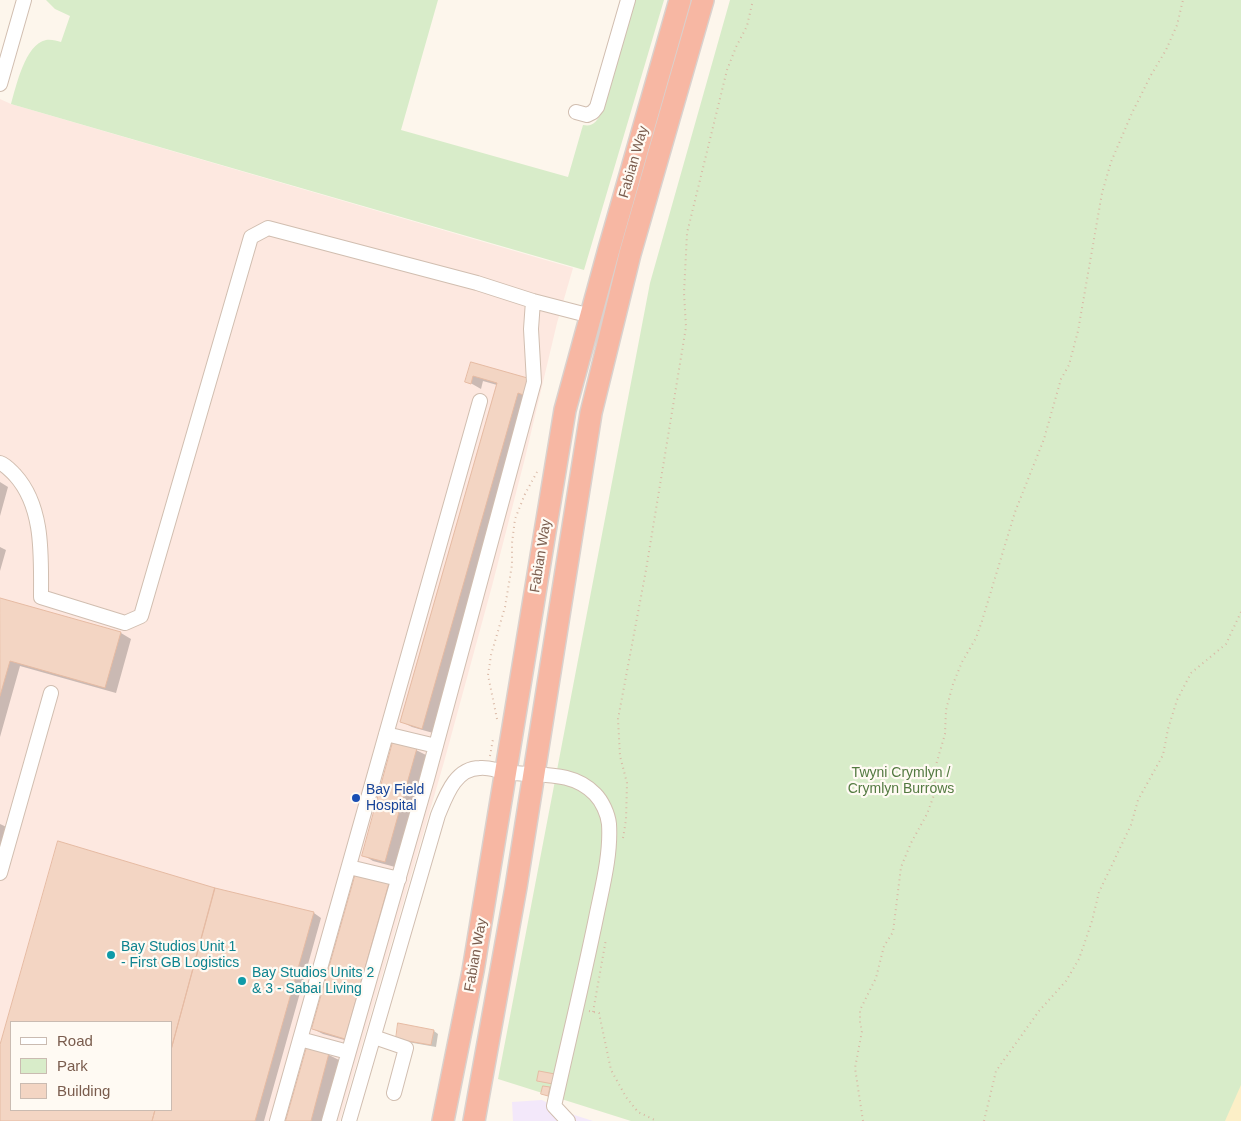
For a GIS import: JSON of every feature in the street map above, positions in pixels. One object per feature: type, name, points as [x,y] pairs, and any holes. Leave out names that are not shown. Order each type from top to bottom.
[{"type":"highway","name":"Fabian Way","points":[[443,1121],[474,971],[497,770],[565,410],[680,0]]},
{"type":"highway","name":"Fabian Way","points":[[474,1121],[501,976],[591,413],[630,254],[704,0]]},
{"type":"street","points":[[0,84],[24,0]]},
{"type":"street","points":[[576,112],[587,115],[597,107],[628,0]]},
{"type":"street","points":[[0,463],[5,465],[24,485],[36,513],[41,565],[41,597],[125,623],[141,616],[251,237],[268,228],[477,283],[533,301],[591,316]]},
{"type":"street","points":[[329,1121],[436,746],[534,382],[531,329],[533,301]]},
{"type":"street","points":[[277,1121],[480,401]]},
{"type":"street","points":[[0,873],[51,693]]},
{"type":"street","points":[[386,734],[436,746]]},
{"type":"street","points":[[354,1120],[374,1037],[444,799],[454,782],[463,772],[480,767],[534,775],[549,774],[581,782],[596,794],[605,808],[609,822],[609,840],[603,879],[577,1008],[554,1106],[553,1121]]},
{"type":"street","points":[[348,867],[399,879]]},
{"type":"street","points":[[374,1037],[406,1048],[394,1093]]},
{"type":"street","points":[[300,1039],[348,1052]]},
{"type":"street","points":[[554,1106],[568,1121]]},
{"type":"path","points":[[623,839],[628,783],[620,756],[618,719],[646,570],[686,327],[684,293],[687,233],[727,70],[746,26],[753,0]]},
{"type":"path","points":[[863,1121],[855,1068],[862,1031],[860,1010],[876,978],[884,946],[893,932],[901,867],[911,843],[927,814],[934,795],[936,765],[944,734],[946,710],[953,684],[982,622],[1015,512],[1044,439],[1061,379],[1069,365],[1080,322],[1102,193],[1111,162],[1132,113],[1166,50],[1177,25],[1183,0]]},
{"type":"path","points":[[984,1121],[996,1071],[1039,1011],[1066,981],[1079,959],[1092,921],[1099,892],[1131,825],[1138,800],[1163,755],[1176,700],[1191,673],[1226,644],[1241,612]]},
{"type":"path","points":[[593,1012],[607,932]]},
{"type":"path","points":[[577,1008],[599,1013],[611,1070],[638,1112],[657,1121]]},
{"type":"shaded area","points":[[0,99],[11,104],[573,268],[557,323],[492,586],[444,762],[340,1121],[0,1121]]},
{"type":"shaded area","points":[[542,1100],[568,1113],[593,1121],[513,1121],[512,1102]]},
{"type":"green space","points":[[46,0],[438,0],[401,130],[568,177],[583,125],[594,123],[601,114],[634,0],[664,0],[584,270],[11,104],[22,67],[32,49],[46,40],[61,42],[70,16],[55,9]]},
{"type":"green space","name":"Twyni Crymlyn / Crymlyn Burrows","points":[[730,0],[1241,0],[1241,1116],[1239,1121],[631,1121],[498,1079],[650,283]]},
{"type":"sand","points":[[1241,1085],[1241,1121],[1225,1121]]},
{"type":"building","points":[[471,362],[531,379],[526,396],[518,393],[422,729],[400,722],[497,383],[473,376],[471,384],[465,382]]},
{"type":"building","points":[[0,598],[121,632],[105,688],[10,661],[0,696]]},
{"type":"building","points":[[393,742],[417,748],[385,862],[362,856]]},
{"type":"building","name":"Bay Studios Unit 1 - First GB Logistics","points":[[58,841],[215,888],[172,1046],[172,1021],[10,1021],[10,1111],[155,1111],[152,1121],[0,1121],[0,1045]]},
{"type":"building","points":[[356,873],[389,883],[345,1039],[312,1029]]},
{"type":"building","name":"Bay Studios Units 2 & 3 - Sabai Living","points":[[215,888],[314,912],[255,1121],[152,1121],[155,1111],[172,1111],[172,1046]]},
{"type":"building","points":[[398,1023],[434,1030],[431,1045],[396,1039]]},
{"type":"building","points":[[307,1047],[329,1053],[311,1121],[286,1121]]},
{"type":"building","points":[[539,1071],[555,1074],[553,1084],[537,1081]]},
{"type":"building","points":[[543,1086],[550,1087],[548,1096],[541,1094]]},
{"type":"place","name":"Bay Field Hospital","points":[[356,798]]},
{"type":"place","name":"Bay Studios Unit 1 - First GB Logistics","points":[[111,955]]},
{"type":"place","name":"Bay Studios Units 2 & 3 - Sabai Living","points":[[242,981]]}]
